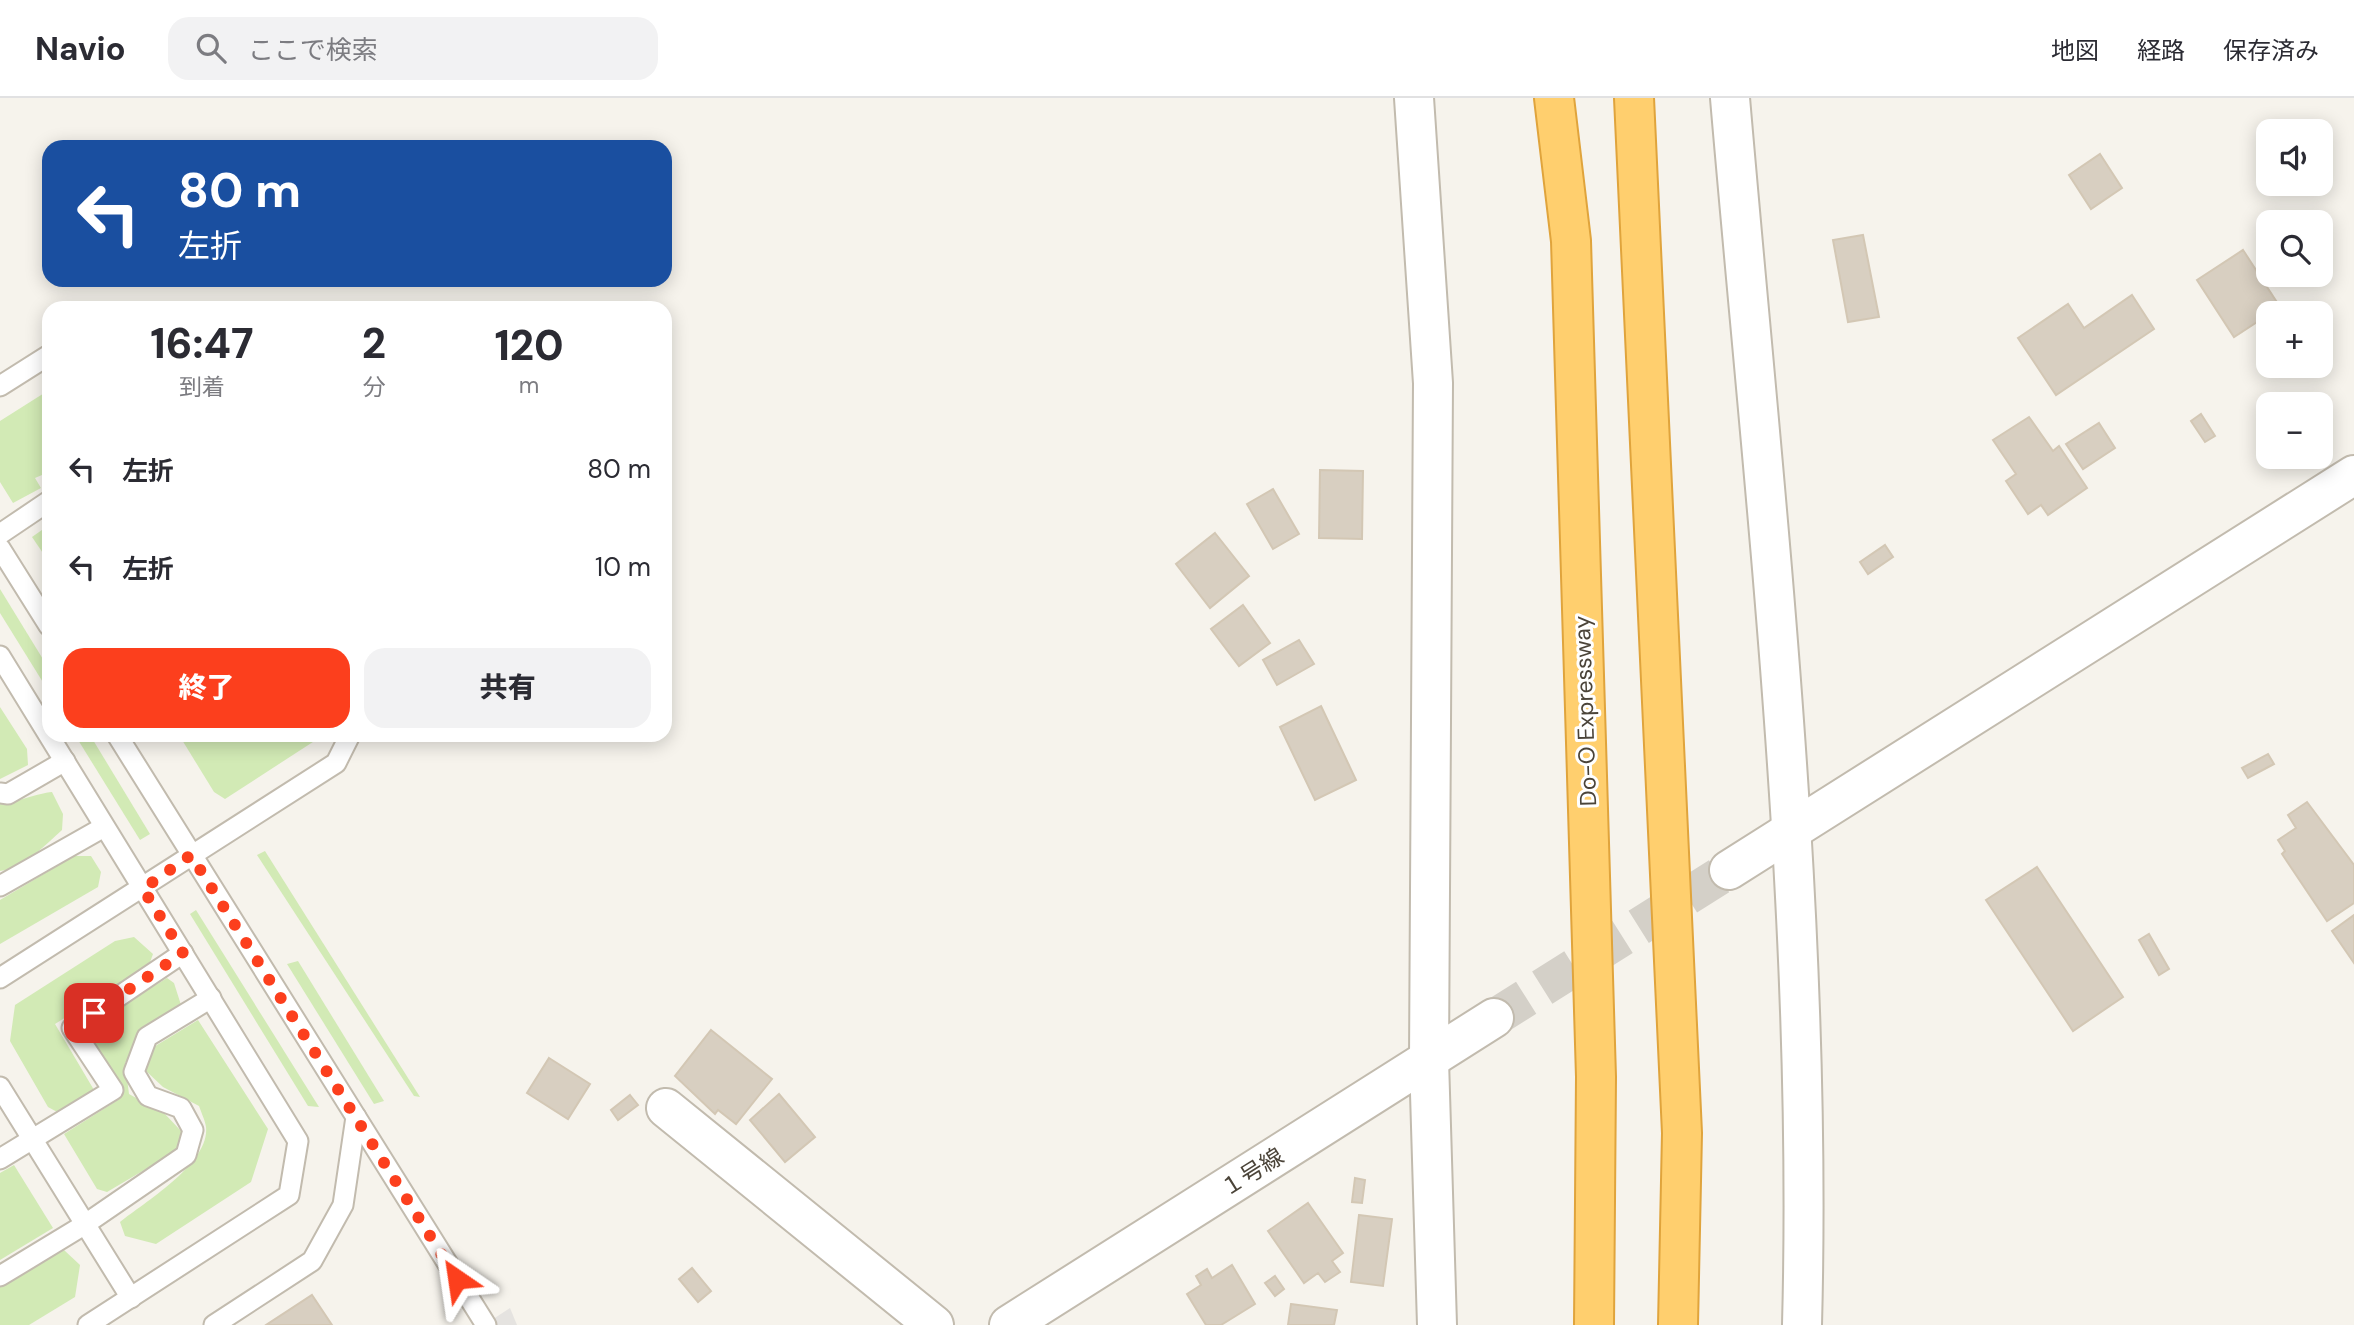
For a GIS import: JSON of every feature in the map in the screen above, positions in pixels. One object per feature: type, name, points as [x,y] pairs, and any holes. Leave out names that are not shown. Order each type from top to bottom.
[{"type":"highway","name":"Do-O Expressway","points":[[1554,98],[1571,241],[1595,1077],[1594,1325]]},
{"type":"highway","points":[[1634,98],[1682,1133],[1678,1325]]},
{"type":"street","points":[[1413,98],[1433,383],[1429,1060],[1437,1325]]},
{"type":"street","points":[[1730,98],[1793,830],[1805,1244],[1802,1325]]},
{"type":"street","points":[[1729,870],[2354,475]]},
{"type":"street","name":"１号線","points":[[1009,1325],[1494,1018]]},
{"type":"street","points":[[666,1108],[934,1325]]},
{"type":"lane","points":[[0,386],[42,359]]},
{"type":"lane","points":[[0,534],[42,506]]},
{"type":"lane","points":[[0,548],[42,615]]},
{"type":"lane","points":[[0,656],[42,724]]},
{"type":"lane","points":[[53,742],[298,1141],[289,1195],[89,1325]]},
{"type":"lane","points":[[121,742],[486,1325]]},
{"type":"lane","points":[[0,978],[143,889],[191,855],[336,763],[347,742]]},
{"type":"lane","points":[[0,793],[8,794],[65,761]]},
{"type":"lane","points":[[0,886],[104,827]]},
{"type":"lane","points":[[0,1158],[113,1090],[72,1028],[183,953]]},
{"type":"lane","points":[[0,1276],[84,1224],[186,1155],[193,1130],[181,1108],[148,1096],[134,1072],[147,1037],[211,998]]},
{"type":"lane","points":[[0,1087],[131,1298]]},
{"type":"lane","points":[[214,1325],[312,1261],[343,1205],[356,1117]]},
{"type":"green space","points":[[42,394],[42,475],[35,478],[41,488],[13,503],[0,482],[0,421]]},
{"type":"green space","points":[[42,530],[42,552],[32,537]]},
{"type":"green space","points":[[0,589],[42,658],[42,681],[0,613]]},
{"type":"green space","points":[[0,707],[27,749],[28,765],[0,779]]},
{"type":"green space","points":[[79,742],[94,742],[150,834],[140,840]]},
{"type":"green space","points":[[183,742],[313,742],[225,799],[214,792]]},
{"type":"green space","points":[[52,792],[63,814],[62,830],[25,861],[0,871],[0,803]]},
{"type":"green space","points":[[265,851],[420,1097],[414,1096],[257,855]]},
{"type":"green space","points":[[74,856],[91,856],[101,872],[98,887],[0,944],[0,900]]},
{"type":"green space","points":[[196,910],[319,1107],[308,1106],[190,914]]},
{"type":"green space","points":[[134,937],[153,954],[149,965],[55,1024],[94,1090],[59,1113],[48,1107],[10,1041],[15,1005],[115,941]]},
{"type":"green space","points":[[298,961],[384,1101],[374,1104],[287,964]]},
{"type":"green space","points":[[167,978],[174,983],[181,1005],[146,1030],[125,1063],[129,1094],[165,1114],[181,1131],[180,1149],[107,1192],[97,1189],[64,1134],[121,1098],[87,1028]]},
{"type":"green space","points":[[198,1020],[268,1129],[251,1182],[156,1244],[125,1236],[120,1222],[174,1181],[198,1154],[204,1141],[206,1127],[199,1106],[163,1087],[146,1071],[152,1048]]},
{"type":"green space","points":[[14,1165],[53,1228],[0,1260],[0,1173]]},
{"type":"green space","points":[[64,1250],[80,1265],[75,1297],[29,1325],[0,1325],[0,1285]]},
{"type":"shaded area","points":[[510,1308],[517,1325],[484,1325]]},
{"type":"building","points":[[2100,154],[2122,188],[2091,209],[2069,175]]},
{"type":"building","points":[[1863,235],[1879,317],[1848,322],[1833,240]]},
{"type":"building","points":[[2243,250],[2256,270],[2256,287],[2267,287],[2276,301],[2256,301],[2256,323],[2234,337],[2197,280]]},
{"type":"building","points":[[2132,295],[2154,329],[2056,395],[2018,338],[2068,304],[2084,328]]},
{"type":"building","points":[[2201,414],[2215,436],[2205,442],[2191,421]]},
{"type":"building","points":[[2029,417],[2053,451],[2059,446],[2087,488],[2048,515],[2041,505],[2028,514],[2006,481],[2016,474],[1993,440]]},
{"type":"building","points":[[2099,423],[2115,448],[2083,469],[2066,444]]},
{"type":"building","points":[[1320,470],[1363,471],[1362,539],[1319,538]]},
{"type":"building","points":[[1273,489],[1299,534],[1273,549],[1247,504]]},
{"type":"building","points":[[1215,533],[1249,576],[1210,608],[1176,564]]},
{"type":"building","points":[[1885,545],[1893,557],[1868,574],[1860,562]]},
{"type":"building","points":[[1243,605],[1270,643],[1239,666],[1211,629]]},
{"type":"building","points":[[1299,640],[1314,664],[1277,685],[1263,660]]},
{"type":"building","points":[[1321,706],[1356,780],[1315,800],[1280,727]]},
{"type":"building","points":[[2268,754],[2274,764],[2248,778],[2242,768]]},
{"type":"building","points":[[2307,802],[2354,865],[2354,903],[2327,921],[2282,854],[2285,851],[2278,840],[2296,828],[2288,815]]},
{"type":"building","points":[[2037,867],[2123,997],[2073,1031],[1986,900]]},
{"type":"building","points":[[2354,915],[2354,963],[2332,931]]},
{"type":"building","points":[[2149,934],[2169,969],[2159,975],[2139,940]]},
{"type":"building","points":[[711,1030],[772,1079],[736,1124],[718,1110],[715,1114],[675,1076]]},
{"type":"building","points":[[549,1058],[590,1084],[568,1119],[527,1093]]},
{"type":"building","points":[[779,1094],[815,1137],[785,1162],[750,1120]]},
{"type":"building","points":[[630,1095],[638,1105],[618,1120],[611,1110]]},
{"type":"building","points":[[1355,1178],[1365,1180],[1362,1203],[1352,1202]]},
{"type":"building","points":[[1308,1203],[1343,1253],[1332,1261],[1340,1272],[1325,1282],[1318,1273],[1304,1283],[1268,1231]]},
{"type":"building","points":[[1359,1215],[1392,1219],[1383,1286],[1351,1282]]},
{"type":"building","points":[[1232,1265],[1255,1304],[1221,1325],[1206,1325],[1187,1294],[1201,1285],[1196,1276],[1207,1269],[1212,1278]]},
{"type":"building","points":[[692,1268],[711,1291],[698,1302],[679,1279]]},
{"type":"building","points":[[1275,1276],[1284,1289],[1275,1296],[1265,1283]]},
{"type":"building","points":[[312,1295],[332,1325],[266,1325]]},
{"type":"building","points":[[1291,1304],[1337,1310],[1334,1325],[1288,1325]]},
{"type":"tunnel","points":[[1494,1018],[1729,870]]},
{"type":"route","points":[[94,1013],[183,953],[143,889],[191,855],[457,1279]]}]
